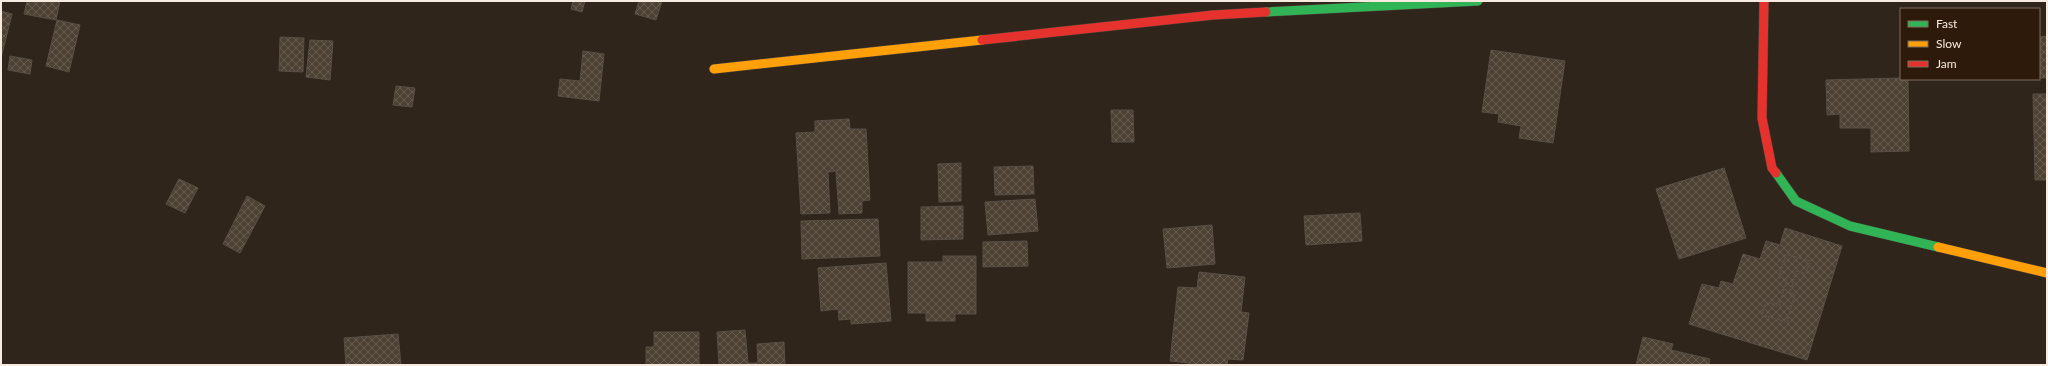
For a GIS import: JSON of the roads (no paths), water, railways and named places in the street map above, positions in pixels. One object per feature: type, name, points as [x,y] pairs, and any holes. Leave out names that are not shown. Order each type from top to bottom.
[{"type":"street","points":[[714,69],[1213,15],[1478,1]]},
{"type":"street","points":[[1764,1],[1762,118],[1772,168],[1796,201],[1850,226],[2047,273]]}]
